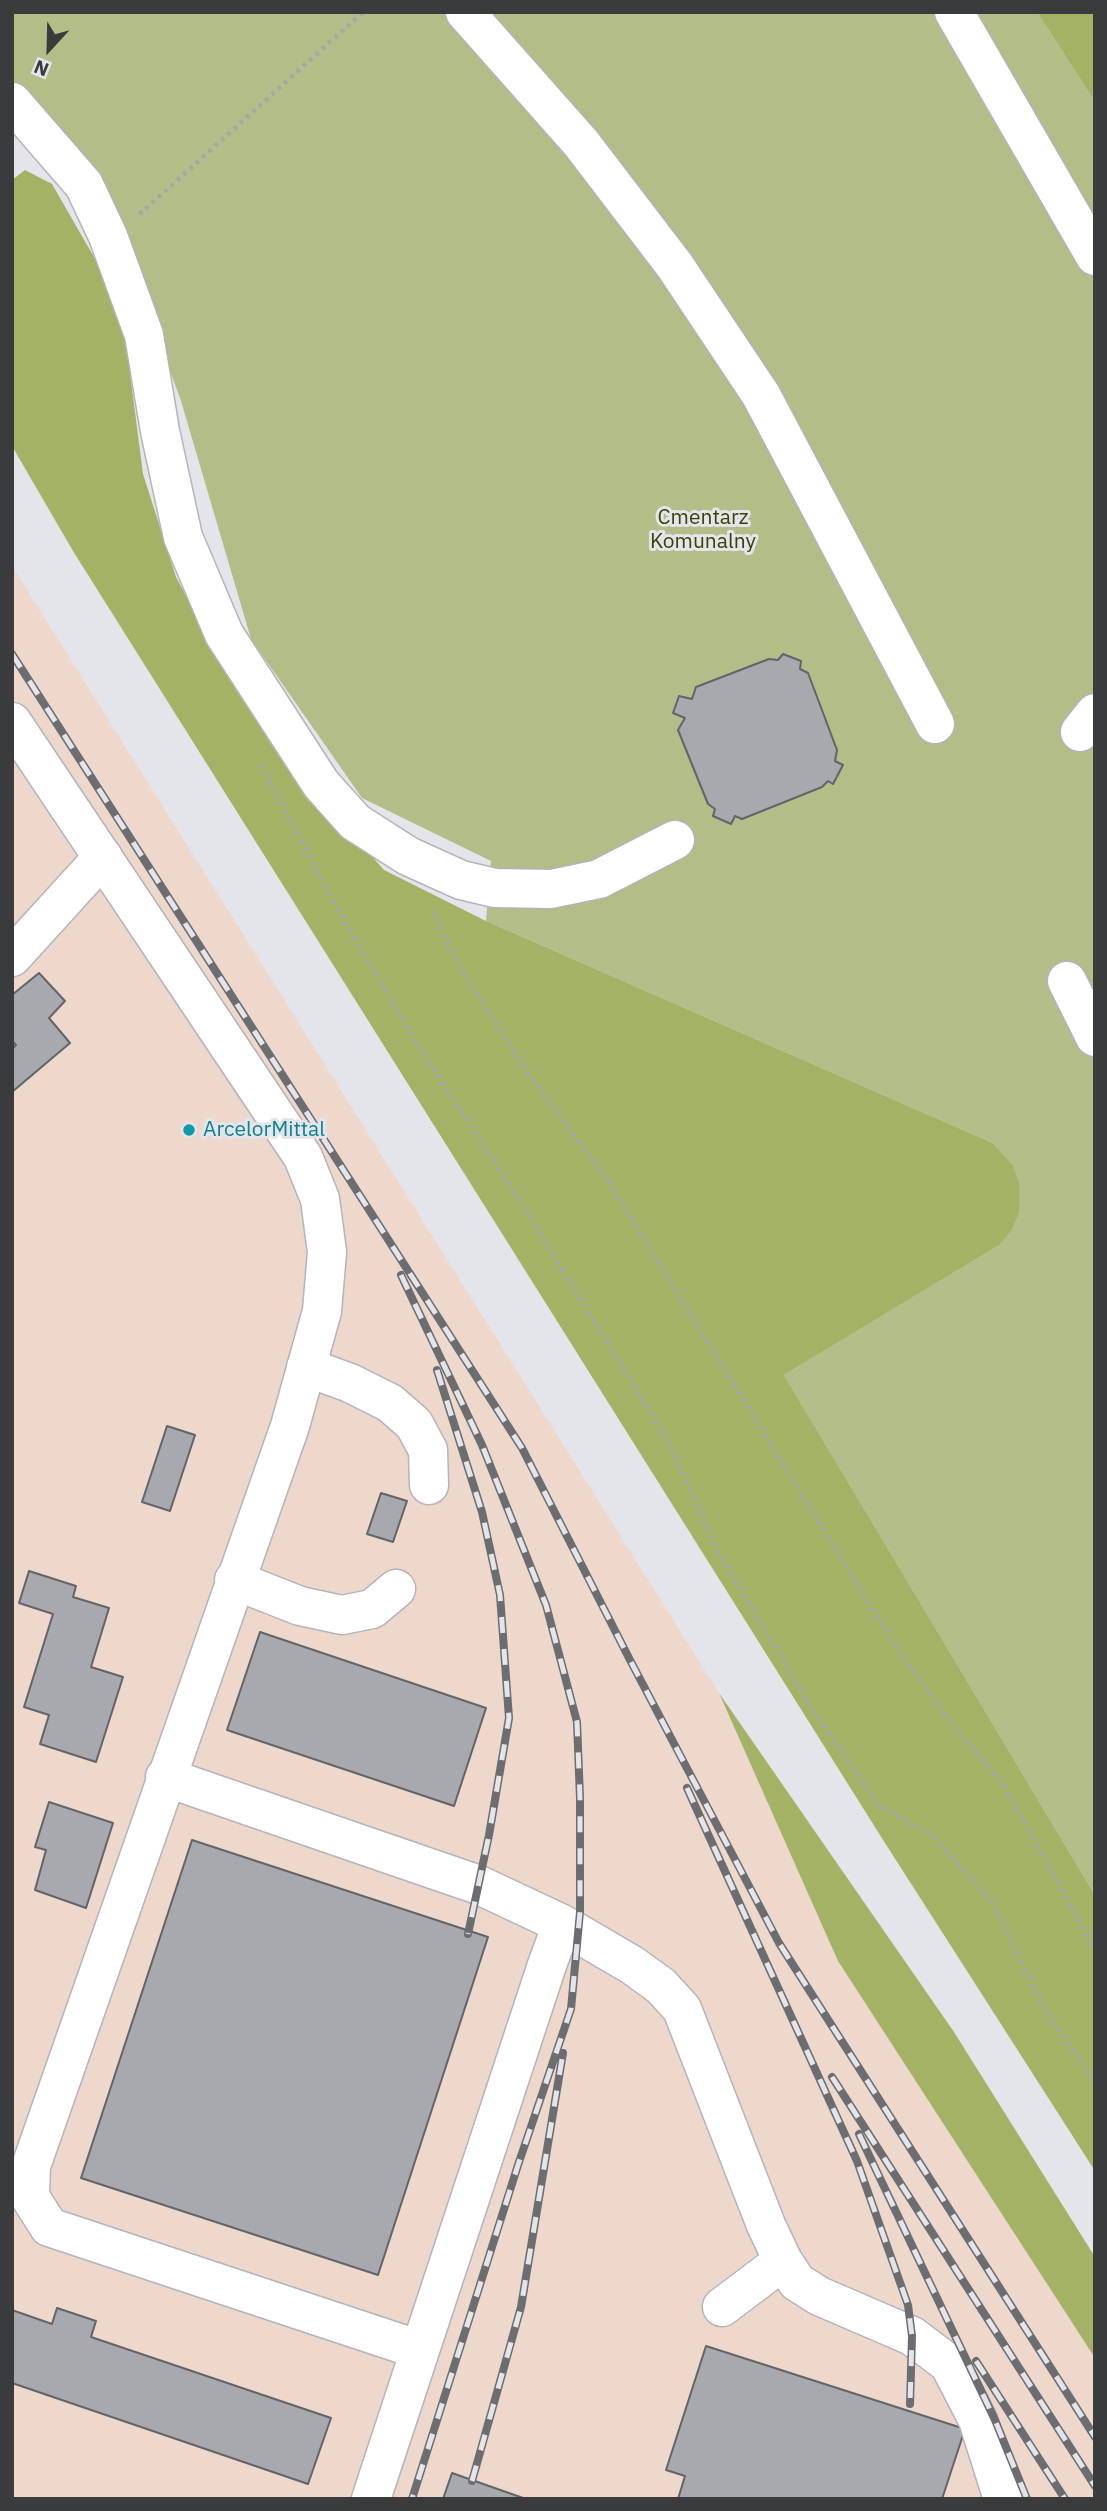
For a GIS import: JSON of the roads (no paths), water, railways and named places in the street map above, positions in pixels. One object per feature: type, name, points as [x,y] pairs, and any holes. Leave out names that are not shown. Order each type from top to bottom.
[{"type":"street","points":[[465,12],[581,143],[675,266],[761,394],[935,724]]},
{"type":"street","points":[[954,12],[1095,256]]},
{"type":"street","points":[[12,102],[84,185],[108,236],[144,335],[160,431],[183,537],[224,634],[321,784],[355,822],[408,856],[461,880],[495,888],[551,889],[599,879],[675,840]]},
{"type":"street","points":[[12,722],[303,1157],[320,1199],[327,1252],[322,1311],[289,1426],[31,2166],[30,2197],[49,2227],[420,2350]]},
{"type":"street","points":[[12,957],[103,857]]},
{"type":"street","points":[[1067,981],[1095,1037]]},
{"type":"street","points":[[306,1367],[350,1383],[390,1403],[414,1424],[428,1450],[429,1485]]},
{"type":"street","points":[[234,1580],[300,1606],[342,1615],[372,1609],[396,1588]]},
{"type":"street","points":[[165,1777],[478,1885],[562,1924],[632,1965],[661,1986],[682,2009],[766,2225],[783,2261],[797,2282],[808,2289],[912,2336],[949,2364],[978,2420],[1003,2499]]},
{"type":"street","points":[[371,2499],[562,1924]]},
{"type":"street","points":[[722,2307],[783,2261]]},
{"type":"railway","points":[[12,654],[522,1448],[779,1943],[1095,2437]]},
{"type":"railway","points":[[401,1275],[482,1445],[546,1605],[577,1722],[580,1798],[580,1912],[571,2009],[518,2165],[412,2499]]},
{"type":"railway","points":[[437,1370],[482,1512],[500,1595],[509,1718],[489,1835],[468,1934]]},
{"type":"railway","points":[[687,1788],[857,2161],[908,2305],[912,2336],[910,2404]]},
{"type":"railway","points":[[472,2481],[521,2307],[563,2053]]},
{"type":"railway","points":[[832,2077],[1095,2486]]},
{"type":"railway","points":[[859,2134],[995,2420],[1027,2499]]},
{"type":"railway","points":[[976,2361],[1065,2499]]},
{"type":"place","name":"ArcelorMittal","points":[[189,1130]]},
{"type":"park label","name":"Cmentarz Komunalny","points":[[703,530]]}]
